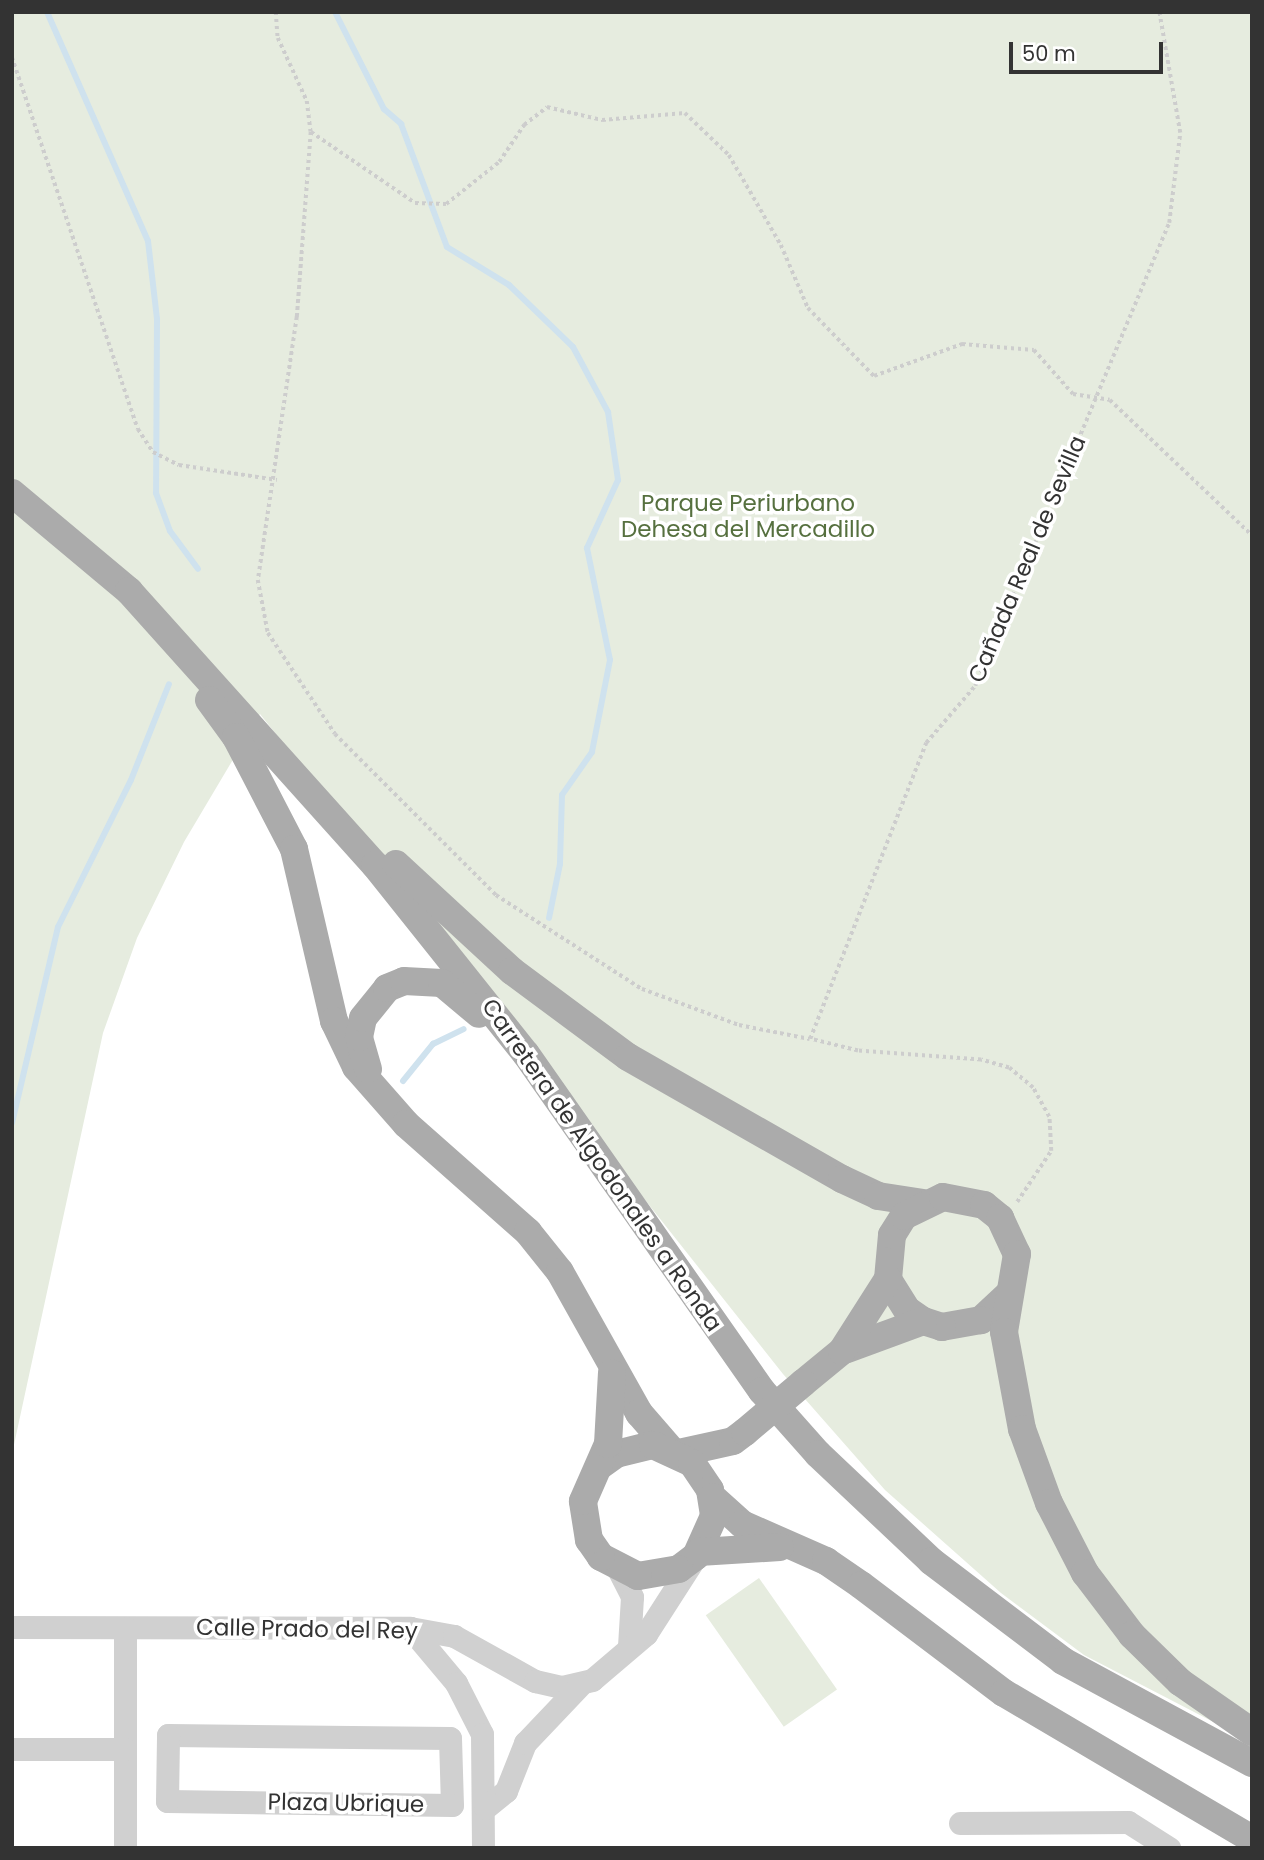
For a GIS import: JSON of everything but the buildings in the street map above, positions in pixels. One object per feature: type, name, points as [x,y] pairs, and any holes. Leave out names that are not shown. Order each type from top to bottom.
[{"type":"main road","name":"Carretera de Algodonales a Ronda","points":[[12,493],[85,551],[183,648],[315,795],[526,1054],[762,1391],[818,1454],[931,1561],[1063,1661],[1252,1763]]},
{"type":"main road","points":[[183,648],[294,849],[334,1021],[372,1085],[406,1124],[528,1232],[567,1283],[611,1370],[711,1493],[742,1524],[861,1584],[1004,1693],[1252,1839]]},
{"type":"main road","points":[[315,795],[370,835],[456,925],[628,1057],[842,1179],[878,1196],[923,1203],[964,1197],[1000,1218],[1017,1254],[1004,1332],[1022,1429],[1085,1573],[1180,1682],[1252,1732]]},
{"type":"main road","points":[[372,1085],[361,1056],[363,1018],[372,1001],[404,981],[450,988],[526,1054]]},
{"type":"main road","points":[[698,1554],[714,1516],[711,1493],[739,1436],[842,1351],[888,1279],[892,1235],[923,1203]]},
{"type":"main road","points":[[888,1279],[907,1310],[923,1321],[952,1327],[981,1321],[1010,1293]]},
{"type":"main road","points":[[842,1351],[923,1321]]},
{"type":"main road","points":[[611,1370],[615,1407],[601,1465],[589,1482],[583,1521],[601,1557],[618,1569],[659,1576],[698,1554],[789,1547]]},
{"type":"main road","points":[[601,1465],[634,1447],[675,1452],[739,1436]]},
{"type":"street","points":[[485,1808],[506,1791],[525,1743],[580,1685],[646,1634],[698,1554]]},
{"type":"street","points":[[618,1569],[632,1597],[629,1646]]},
{"type":"street","name":"Calle Prado del Rey","points":[[12,1627],[410,1628],[454,1636],[550,1686],[580,1685]]},
{"type":"street","points":[[125,1628],[125,1848]]},
{"type":"street","points":[[410,1628],[477,1720],[485,1808],[483,1848]]},
{"type":"street","name":"Plaza Ubrique","points":[[168,1735],[450,1738],[452,1805],[167,1801],[168,1735]]},
{"type":"street","points":[[12,1749],[124,1749]]},
{"type":"street","points":[[960,1823],[1128,1822],[1169,1848]]},
{"type":"path","points":[[276,12],[278,38],[307,101],[311,132],[310,201],[260,603],[292,677],[335,734],[496,895],[616,977],[694,1011],[858,1051],[981,1060],[1009,1068],[1033,1088],[1049,1117],[1051,1151],[1032,1187],[1000,1218]]},
{"type":"path","name":"Cañada Real de Sevilla","points":[[810,1039],[926,743],[975,686],[1094,398],[1135,314],[1169,223],[1180,174],[1180,133],[1159,12]]},
{"type":"path","points":[[12,57],[138,429],[153,452],[178,465],[277,480]]},
{"type":"path","points":[[311,132],[415,203],[432,207],[446,204],[499,162],[524,125],[547,107],[602,120],[684,113],[729,155],[781,245],[808,308],[874,376],[962,344],[1034,350],[1073,394],[1110,400],[1252,535]]},
{"type":"green space","name":"Parque Periurbano Dehesa del Mercadillo","points":[[12,12],[1252,12],[1252,1742],[1084,1655],[1001,1593],[885,1490],[783,1374],[260,714],[184,842],[137,938],[103,1033],[12,1454]]},
{"type":"green space","points":[[759,1578],[837,1689],[784,1727],[706,1615]]},
{"type":"waterway","points":[[47,12],[148,241],[157,319],[156,493],[170,531],[198,569]]},
{"type":"waterway","points":[[335,12],[384,109],[401,124],[447,247],[509,285],[573,347],[608,412],[618,480],[587,548],[610,660],[592,752],[562,795],[560,864],[549,918]]},
{"type":"waterway","points":[[12,1123],[58,927],[131,780],[169,684]]},
{"type":"waterway","points":[[403,1081],[433,1044],[464,1029]]}]
